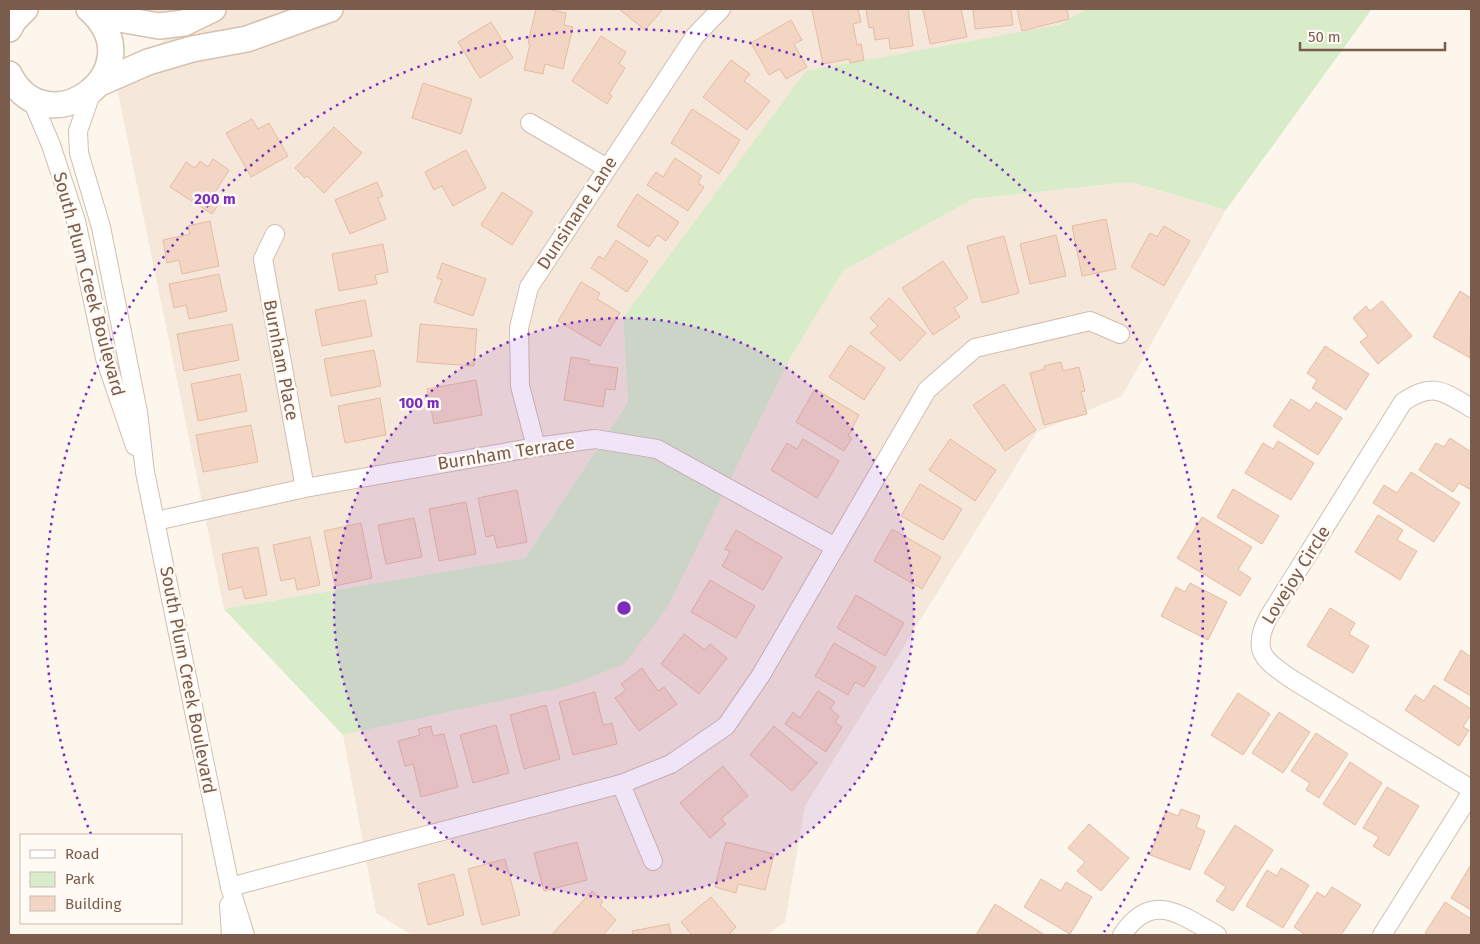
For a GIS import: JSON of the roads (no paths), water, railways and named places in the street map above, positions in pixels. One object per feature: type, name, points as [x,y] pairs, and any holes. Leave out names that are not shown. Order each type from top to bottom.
[{"type":"main road","points":[[92,12],[159,26],[184,22],[213,9]]},
{"type":"main road","points":[[17,88],[51,104],[62,104],[78,100],[96,87],[148,62],[192,49],[248,39],[330,9]]},
{"type":"main road","points":[[92,12],[102,23],[110,43],[109,64],[96,87]]},
{"type":"street","name":"Dunsinane Lane","points":[[536,447],[520,386],[519,328],[529,287],[694,36],[721,9]]},
{"type":"street","name":"South Plum Creek Boulevard","points":[[96,87],[78,131],[79,153],[95,202],[103,236],[138,412],[145,472],[230,887],[245,935]]},
{"type":"street","name":"South Plum Creek Boulevard","points":[[17,88],[51,145],[76,221],[105,358],[124,418],[145,472]]},
{"type":"street","points":[[530,123],[607,168]]},
{"type":"street","name":"Burnham Place","points":[[275,234],[263,260],[305,488]]},
{"type":"street","points":[[230,887],[621,784],[671,764],[726,726],[761,675],[927,390],[975,348],[1090,321],[1120,334]]},
{"type":"street","name":"Lovejoy Circle","points":[[1471,408],[1449,394],[1433,390],[1417,393],[1403,402],[1268,618],[1261,632],[1260,648],[1268,663],[1293,680],[1471,789]]},
{"type":"street","name":"Burnham Terrace","points":[[156,521],[305,488],[536,447],[595,439],[657,449],[835,548]]},
{"type":"street","points":[[621,784],[652,861]]},
{"type":"street","points":[[1382,935],[1471,793]]},
{"type":"street","name":"South Plum Creek Boulevard","points":[[230,887],[229,919],[231,935]]},
{"type":"street","points":[[1122,935],[1130,924],[1144,912],[1163,909],[1176,912],[1217,935]]}]
